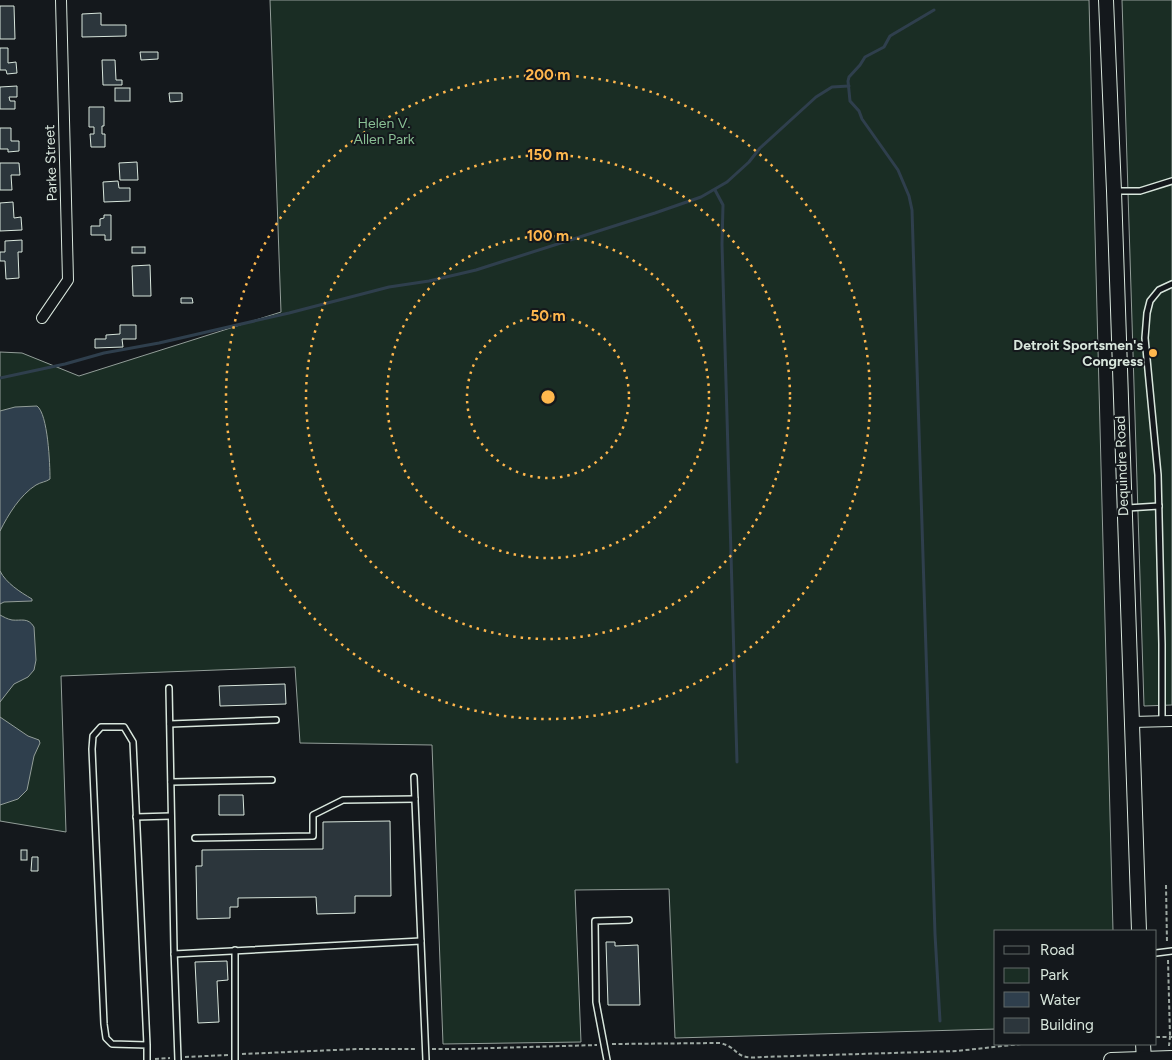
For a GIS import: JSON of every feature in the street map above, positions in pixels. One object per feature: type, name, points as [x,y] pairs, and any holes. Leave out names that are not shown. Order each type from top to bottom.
[{"type":"main road","name":"Dequindre Road","points":[[1106,0],[1139,930]]},
{"type":"main road","points":[[1143,1045],[1144,1059]]},
{"type":"main road","points":[[1111,1060],[1172,1058]]},
{"type":"street","name":"Parke Street","points":[[42,318],[68,280],[61,0]]},
{"type":"street","points":[[1131,722],[1167,721]]},
{"type":"lane","points":[[1114,192],[1140,192],[1172,181]]},
{"type":"lane","points":[[1167,721],[1162,644],[1158,475],[1145,347],[1150,301],[1159,290],[1172,284]]},
{"type":"lane","points":[[1124,508],[1159,506]]},
{"type":"lane","points":[[169,688],[178,1060]]},
{"type":"lane","points":[[170,724],[276,720]]},
{"type":"lane","points":[[147,1045],[112,1044],[106,1038],[92,748],[93,736],[101,727],[124,727],[133,742],[147,1045],[147,1060]]},
{"type":"lane","points":[[414,777],[426,1060]]},
{"type":"lane","points":[[171,782],[272,780]]},
{"type":"lane","points":[[194,838],[313,836],[313,815],[343,800],[415,799]]},
{"type":"lane","points":[[136,817],[171,816]]},
{"type":"lane","points":[[607,1060],[596,1002],[595,921],[629,920]]},
{"type":"lane","points":[[174,954],[421,942]]},
{"type":"lane","points":[[235,950],[235,1060]]},
{"type":"lane","points":[[1157,953],[1170,951]]},
{"type":"path","points":[[1166,885],[1170,951],[1171,1037],[1169,1042]]},
{"type":"path","points":[[1157,1037],[1171,1037]]},
{"type":"path","points":[[434,1048],[468,1049],[720,1043],[739,1056],[749,1058],[957,1051],[1012,1045]]},
{"type":"path","points":[[241,1054],[417,1049]]},
{"type":"path","points":[[186,1057],[229,1055]]},
{"type":"path","points":[[153,1059],[170,1058]]},
{"type":"green space","name":"Helen V. Allen Park","points":[[270,0],[1089,0],[1113,930],[994,930],[994,1029],[675,1038],[669,889],[575,890],[581,1042],[443,1044],[432,745],[300,743],[295,667],[61,676],[66,832],[0,821],[0,352],[22,353],[79,376],[281,312]]},
{"type":"green space","name":"Detroit Sportsmen's Congress","points":[[1122,0],[1172,0],[1172,705],[1144,706]]},
{"type":"water","points":[[37,406],[41,411],[46,429],[50,479],[36,485],[25,494],[11,512],[0,531],[0,411],[15,407]]},
{"type":"water","points":[[0,571],[10,583],[32,599],[32,601],[4,602],[0,604]]},
{"type":"water","points":[[0,615],[7,619],[24,620],[32,624],[34,627],[36,660],[34,670],[28,677],[14,684],[0,702]]},
{"type":"water","points":[[0,717],[28,736],[39,740],[40,743],[34,756],[27,790],[18,799],[0,805]]},
{"type":"building","points":[[0,6],[14,6],[15,39],[0,39]]},
{"type":"building","points":[[101,13],[101,25],[126,25],[126,36],[82,37],[82,14]]},
{"type":"building","points":[[0,48],[8,48],[8,63],[16,62],[17,73],[7,74],[6,70],[0,70]]},
{"type":"building","points":[[140,52],[158,52],[158,59],[141,60]]},
{"type":"building","points":[[102,60],[115,60],[116,80],[122,80],[122,85],[103,85]]},
{"type":"building","points":[[17,86],[17,97],[9,97],[10,101],[15,101],[15,109],[0,109],[0,87]]},
{"type":"building","points":[[115,88],[130,88],[130,101],[115,101]]},
{"type":"building","points":[[169,93],[182,93],[182,101],[170,102]]},
{"type":"building","points":[[89,107],[104,107],[102,134],[105,134],[105,147],[91,147],[90,134],[94,134],[94,127],[89,127]]},
{"type":"building","points":[[0,128],[11,128],[11,141],[19,141],[19,151],[8,152],[8,149],[0,149]]},
{"type":"building","points":[[137,162],[138,180],[120,180],[119,163]]},
{"type":"building","points":[[0,163],[19,163],[20,175],[11,175],[12,190],[0,190]]},
{"type":"building","points":[[118,181],[119,188],[130,188],[130,201],[104,202],[103,182]]},
{"type":"building","points":[[13,202],[14,218],[21,217],[22,230],[0,231],[0,203]]},
{"type":"building","points":[[104,215],[111,215],[111,240],[105,240],[105,235],[91,235],[91,226],[100,226],[100,219],[104,218]]},
{"type":"building","points":[[22,240],[22,252],[18,252],[19,278],[6,279],[5,261],[0,261],[0,252],[5,252],[5,241]]},
{"type":"building","points":[[132,247],[145,247],[145,253],[132,253]]},
{"type":"building","points":[[150,265],[151,296],[133,296],[132,266]]},
{"type":"building","points":[[181,298],[192,298],[193,303],[181,303]]},
{"type":"building","points":[[120,325],[136,325],[136,339],[122,339],[123,347],[95,348],[95,339],[106,339],[106,335],[120,334]]},
{"type":"building","points":[[285,684],[286,704],[220,706],[219,686]]},
{"type":"building","points":[[219,795],[243,795],[244,815],[219,815]]},
{"type":"building","points":[[390,821],[391,896],[355,896],[355,913],[317,914],[316,897],[238,898],[238,907],[230,907],[230,918],[197,919],[196,866],[202,866],[202,850],[323,849],[323,822]]},
{"type":"building","points":[[21,850],[27,850],[27,860],[21,860]]},
{"type":"building","points":[[32,857],[38,857],[38,871],[31,871]]},
{"type":"building","points":[[606,942],[615,942],[615,946],[638,945],[640,1005],[608,1005]]},
{"type":"building","points":[[227,961],[228,980],[217,981],[219,1022],[198,1023],[195,962]]},
{"type":"waterway","points":[[934,10],[890,36],[884,47],[865,57],[848,81],[850,101],[859,111],[862,119],[898,170],[909,196],[912,210],[935,934],[940,1021]]},
{"type":"waterway","points":[[0,378],[65,364],[104,353],[159,343],[289,313],[389,287],[429,281],[476,270],[655,213],[701,197],[727,182],[749,162],[760,148],[816,97],[832,87],[849,86]]},
{"type":"waterway","points":[[715,190],[723,205],[722,244],[737,762]]},
{"type":"place","name":"Detroit Sportsmen's Congress","points":[[1153,353]]}]
